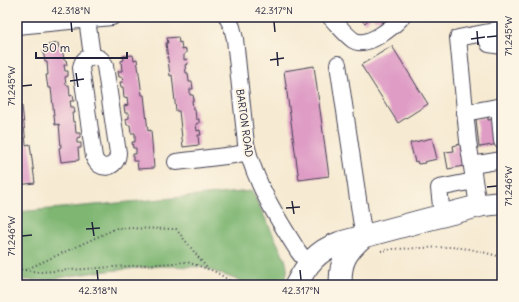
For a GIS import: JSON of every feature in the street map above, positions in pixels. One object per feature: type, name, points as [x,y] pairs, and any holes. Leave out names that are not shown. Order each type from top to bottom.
[{"type":"highway","points":[[341,285],[341,269],[352,246],[371,244],[442,215],[490,207],[502,194]]},
{"type":"highway","points":[[296,285],[310,263],[320,253],[331,246],[371,244]]},
{"type":"lane","points":[[17,26],[112,17]]},
{"type":"lane","name":"BARTON ROAD","points":[[227,17],[232,27],[235,40],[246,144],[252,168],[267,198],[298,252],[310,263]]},
{"type":"lane","points":[[330,17],[352,40],[359,42],[370,40],[387,31],[402,17]]},
{"type":"lane","points":[[87,19],[92,56]]},
{"type":"lane","points":[[490,207],[473,173],[468,141],[458,38],[492,41],[502,28]]},
{"type":"lane","points":[[92,56],[100,59],[104,64],[118,153],[115,163],[107,166],[100,165],[94,158],[81,70],[83,61],[92,56]]},
{"type":"lane","points":[[338,64],[361,219],[371,244]]},
{"type":"lane","points":[[465,113],[500,106],[502,141]]},
{"type":"lane","points":[[176,162],[248,152]]},
{"type":"lane","points":[[442,215],[439,188],[502,160]]},
{"type":"path","points":[[490,207],[502,231]]},
{"type":"path","points":[[24,270],[117,228],[176,229],[208,269]]},
{"type":"path","points":[[371,244],[392,249],[451,247],[470,249],[502,257]]},
{"type":"path","points":[[17,269],[40,272],[187,262],[214,271],[237,285]]},
{"type":"green space","points":[[252,191],[285,259],[287,272],[283,285],[247,285],[243,282],[202,267],[160,266],[96,272],[47,280],[17,280],[17,212]]},
{"type":"building","points":[[358,17],[371,17],[365,23]]},
{"type":"building","points":[[372,17],[387,17],[382,23],[378,18],[376,20]]},
{"type":"building","points":[[178,37],[179,43],[181,42],[182,50],[186,49],[184,60],[187,59],[188,64],[185,65],[186,73],[188,73],[189,82],[192,82],[193,89],[190,89],[190,95],[193,95],[193,109],[195,109],[196,119],[199,119],[199,123],[196,124],[197,131],[200,130],[201,135],[198,135],[199,145],[183,147],[179,111],[176,111],[172,75],[170,76],[166,43],[168,43],[167,38]]},
{"type":"building","points":[[58,43],[59,48],[62,48],[64,60],[66,60],[67,65],[64,65],[65,71],[68,71],[68,76],[65,77],[66,85],[69,85],[70,96],[73,95],[74,101],[70,101],[71,107],[74,107],[75,113],[72,113],[73,122],[75,122],[76,133],[80,133],[80,137],[77,138],[77,143],[81,143],[81,148],[78,148],[79,160],[61,162],[59,148],[61,147],[59,124],[55,125],[51,88],[48,88],[46,75],[48,75],[47,62],[45,62],[43,50],[48,49],[48,45]]},
{"type":"building","points":[[392,46],[428,104],[398,123],[361,65]]},
{"type":"building","points":[[133,55],[134,60],[137,59],[142,95],[144,95],[148,131],[151,130],[154,168],[138,169],[137,161],[133,161],[133,154],[136,154],[136,148],[133,148],[132,142],[135,142],[135,133],[131,133],[130,125],[127,125],[126,119],[129,118],[129,113],[125,113],[124,106],[128,105],[127,97],[124,98],[123,87],[121,87],[120,82],[123,82],[122,77],[119,77],[118,71],[122,71],[121,61],[124,60],[123,56]]},
{"type":"building","points":[[314,66],[329,176],[299,180],[284,71]]},
{"type":"building","points":[[22,106],[26,145],[30,144],[35,183],[17,185],[17,107]]},
{"type":"building","points":[[488,117],[488,120],[497,119],[500,144],[479,147],[476,119]]},
{"type":"building","points":[[432,138],[437,159],[418,164],[417,161],[415,162],[410,143]]},
{"type":"building","points":[[460,144],[464,166],[448,169],[445,152],[454,151],[453,146]]}]
